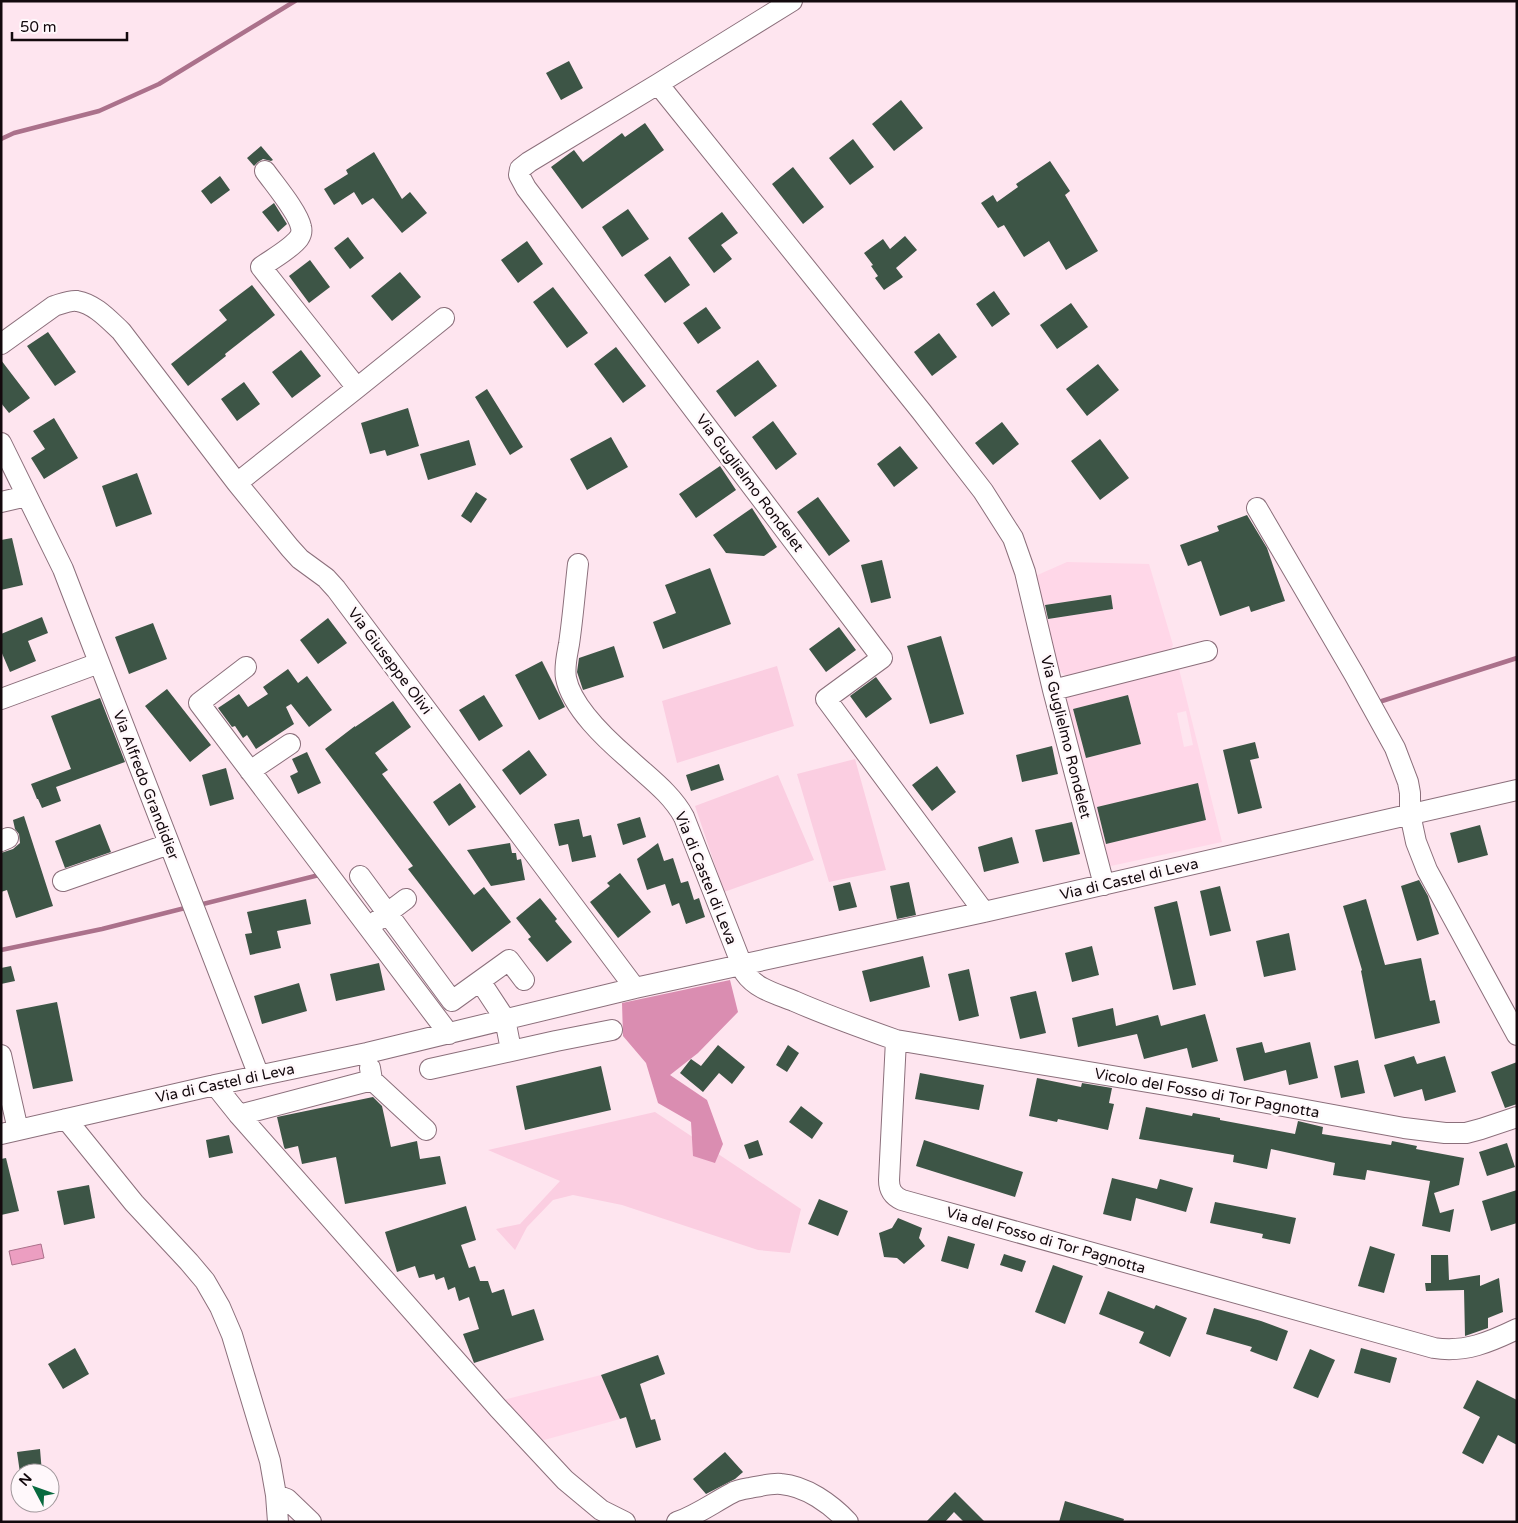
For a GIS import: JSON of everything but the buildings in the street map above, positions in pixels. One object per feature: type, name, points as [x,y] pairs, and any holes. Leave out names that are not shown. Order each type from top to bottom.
[{"type":"street","name":"Via Guglielmo Rondelet","points":[[792,1],[529,162],[520,168],[519,175],[526,188],[882,658],[826,699],[984,912]]},
{"type":"street","name":"Via Guglielmo Rondelet","points":[[658,84],[921,411],[994,507],[1013,538],[1020,556],[1104,885]]},
{"type":"street","points":[[265,171],[296,215],[302,232],[295,243],[261,266],[357,388]]},
{"type":"street","name":"Via Giuseppe Olivi","points":[[1,344],[54,306],[76,301],[86,304],[104,315],[121,331],[237,483],[300,559],[323,575],[336,589],[635,988]]},
{"type":"street","points":[[237,483],[444,318]]},
{"type":"street","name":"Via Alfredo Grandidier","points":[[1,443],[63,569],[259,1076]]},
{"type":"street","points":[[1,502],[27,496]]},
{"type":"street","points":[[1258,508],[1395,748],[1405,772],[1410,793],[1410,814],[1416,842],[1431,878],[1517,1035]]},
{"type":"street","name":"Via di Castel di Leva","points":[[578,564],[566,662],[566,679],[569,688],[595,727],[666,792],[684,817],[741,966]]},
{"type":"street","points":[[1053,690],[1207,652]]},
{"type":"street","points":[[1,699],[100,663]]},
{"type":"street","points":[[246,667],[198,703],[449,1034]]},
{"type":"street","points":[[252,774],[290,744]]},
{"type":"street","name":"Via di Castel di Leva","points":[[10,1132],[215,1085],[367,1054],[635,988],[984,912],[1517,790]]},
{"type":"street","points":[[63,881],[169,844]]},
{"type":"street","points":[[360,876],[452,1001],[509,960],[524,980]]},
{"type":"street","points":[[368,927],[406,899]]},
{"type":"street","points":[[741,966],[750,979],[762,988],[836,1019],[896,1040]]},
{"type":"street","points":[[480,980],[505,1019],[511,1050]]},
{"type":"street","points":[[549,1009],[556,1040]]},
{"type":"street","points":[[430,1069],[556,1040],[612,1030]]},
{"type":"street","name":"Vicolo del Fosso di Tor Pagnotta","points":[[896,1040],[1186,1088],[1404,1128],[1445,1133],[1466,1132],[1517,1117]]},
{"type":"street","name":"Via del Fosso di Tor Pagnotta","points":[[896,1040],[889,1180],[892,1192],[902,1200],[1431,1348],[1449,1350],[1472,1347],[1517,1329]]},
{"type":"street","points":[[367,1054],[372,1080],[426,1130]]},
{"type":"street","points":[[1,1055],[10,1132]]},
{"type":"street","points":[[239,1115],[372,1080]]},
{"type":"street","points":[[215,1085],[239,1115],[498,1408],[565,1480],[602,1510],[625,1522]]},
{"type":"street","points":[[66,1119],[134,1203],[190,1262],[205,1281],[212,1294],[232,1335],[270,1461],[276,1495],[278,1522]]},
{"type":"street","points":[[676,1522],[705,1510],[734,1492],[756,1486],[781,1484],[797,1487],[818,1498],[837,1511],[848,1522]]},
{"type":"street","points":[[276,1495],[286,1499],[311,1522]]},
{"type":"shaded area","points":[[1067,562],[1149,564],[1173,645],[1167,657],[1071,680],[1055,667],[1033,577]],"holes":[[[1111,595],[1113,609],[1046,619],[1045,605]]]},
{"type":"shaded area","points":[[1178,665],[1222,842],[1106,867],[1063,691]],"holes":[[[1128,695],[1141,744],[1086,758],[1073,709]],[[1186,711],[1193,745],[1184,747],[1177,713]],[[1198,784],[1206,820],[1106,844],[1097,807]]]},
{"type":"shaded area","points":[[777,666],[794,726],[677,763],[662,701]]},
{"type":"shaded area","points":[[855,759],[886,870],[829,882],[797,774]]},
{"type":"shaded area","points":[[778,775],[814,860],[724,892],[695,806]]},
{"type":"shaded area","points":[[730,980],[738,1012],[698,1053],[670,1075],[707,1100],[723,1144],[715,1163],[693,1156],[691,1122],[658,1103],[646,1063],[623,1036],[622,1003]]},
{"type":"shaded area","points":[[655,1112],[801,1209],[790,1253],[758,1250],[622,1205],[573,1195],[553,1200],[527,1227],[515,1250],[496,1229],[520,1224],[560,1181],[488,1150]]},
{"type":"shaded area","points":[[41,1244],[44,1258],[12,1265],[9,1251]]},
{"type":"shaded area","points":[[601,1375],[620,1419],[537,1442],[503,1400]]},
{"type":"waterway","points":[[1,139],[14,133],[99,111],[159,84],[295,1]]},
{"type":"waterway","points":[[1382,701],[1517,658]]},
{"type":"waterway","points":[[199,905],[319,875]]},
{"type":"waterway","points":[[1,950],[102,929],[189,907]]}]
